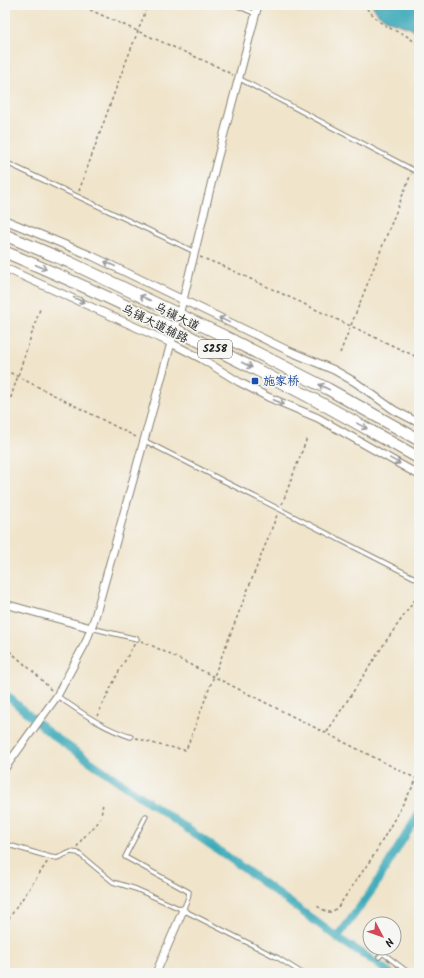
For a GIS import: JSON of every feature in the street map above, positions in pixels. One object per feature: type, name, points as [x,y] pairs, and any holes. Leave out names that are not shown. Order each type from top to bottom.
[{"type":"main road","name":"乌镇大道","points":[[5,235],[69,262],[179,314],[328,389],[419,440]]},
{"type":"main road","name":"乌镇大道","points":[[5,252],[56,273],[300,392],[419,458]]},
{"type":"street","points":[[5,768],[8,758],[28,735],[57,696],[86,642],[91,628],[145,441],[175,330],[238,78],[258,5]]},
{"type":"street","points":[[5,220],[92,256],[288,351],[334,370],[355,382],[394,410],[419,423]]},
{"type":"street","name":"乌镇大道辅路","points":[[5,268],[171,343],[202,359],[239,382],[318,418],[419,475]]},
{"type":"street","points":[[5,604],[91,628]]},
{"type":"street","points":[[156,973],[183,910]]},
{"type":"lane","points":[[235,5],[256,14]]},
{"type":"lane","points":[[238,78],[419,173]]},
{"type":"lane","points":[[5,162],[194,253]]},
{"type":"lane","points":[[145,441],[419,580]]},
{"type":"lane","points":[[91,628],[137,640]]},
{"type":"lane","points":[[57,696],[94,721],[114,732],[131,737]]},
{"type":"lane","points":[[146,816],[125,857],[189,892],[183,910]]},
{"type":"lane","points":[[5,844],[50,858],[57,858],[71,852],[78,853],[86,858],[113,882],[136,889],[183,910],[278,958],[302,973]]},
{"type":"lane","points":[[387,956],[409,973]]},
{"type":"path","points":[[78,5],[216,66],[238,78]]},
{"type":"path","points":[[77,196],[148,5]]},
{"type":"path","points":[[362,5],[380,22],[393,30],[404,34],[419,45]]},
{"type":"path","points":[[340,353],[419,154]]},
{"type":"path","points":[[194,253],[419,358]]},
{"type":"path","points":[[5,415],[40,309]]},
{"type":"path","points":[[5,370],[145,441]]},
{"type":"path","points":[[131,737],[186,750],[307,438]]},
{"type":"path","points":[[327,732],[386,641],[419,594]]},
{"type":"path","points":[[94,721],[118,673],[137,640],[155,647],[214,676],[418,779],[374,855],[338,907],[332,912],[327,912],[315,905]]},
{"type":"path","points":[[5,647],[38,676],[57,696]]},
{"type":"path","points":[[74,852],[82,839],[96,825],[101,817],[103,804]]},
{"type":"path","points":[[5,924],[50,858]]},
{"type":"water","points":[[372,5],[419,5],[419,35],[410,28],[389,21],[378,14]]},
{"type":"waterway","points":[[5,694],[52,735],[228,857],[342,941],[390,973]]},
{"type":"waterway","points":[[337,938],[373,889],[419,814]]},
{"type":"place","name":"施家桥","points":[[255,381]]}]
